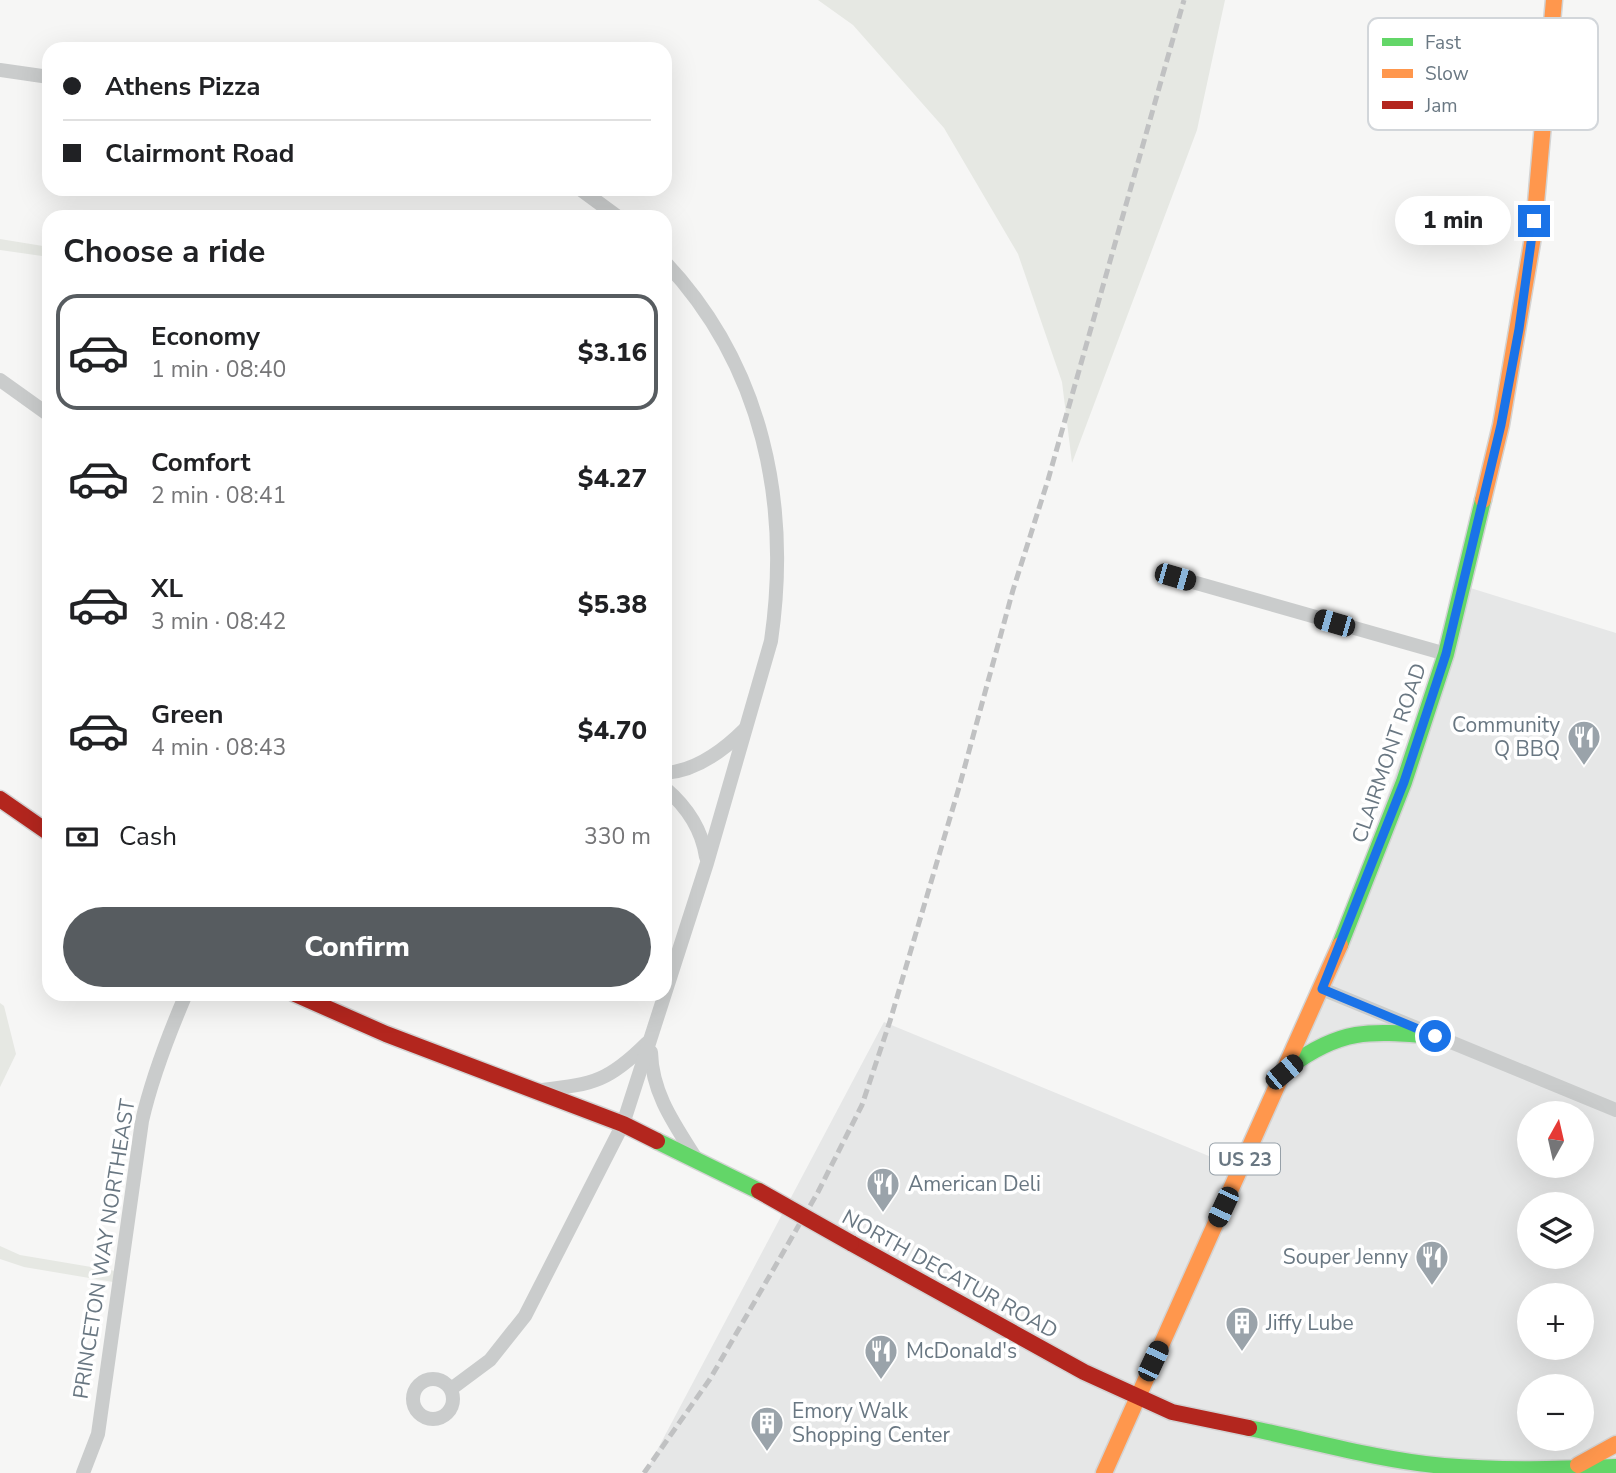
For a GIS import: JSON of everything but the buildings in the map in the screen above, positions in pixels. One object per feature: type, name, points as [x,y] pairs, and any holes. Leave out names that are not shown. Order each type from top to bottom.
[{"type":"main road","name":"CLAIRMONT ROAD","points":[[1552,18],[1554,0]]},
{"type":"main road","name":"CLAIRMONT ROAD","points":[[1104,1473],[1322,989],[1404,782],[1446,654],[1501,425],[1519,329],[1533,237],[1542,130]]},
{"type":"main road","points":[[0,799],[42,828]]},
{"type":"main road","name":"NORTH DECATUR ROAD","points":[[311,1001],[386,1034],[623,1124],[759,1191],[1061,1360],[1137,1398],[1187,1416],[1410,1461],[1480,1469],[1616,1467]]},
{"type":"main road","points":[[1284,1072],[1318,1046],[1349,1033],[1435,1036]]},
{"type":"main road","points":[[1573,1468],[1616,1444]]},
{"type":"street","points":[[0,70],[42,76]]},
{"type":"street","points":[[0,78],[19,73]]},
{"type":"street","points":[[590,196],[608,210]]},
{"type":"street","points":[[672,271],[703,310],[739,375],[760,431],[774,490],[779,547],[776,609],[771,641],[672,972]]},
{"type":"street","points":[[0,380],[42,410]]},
{"type":"street","points":[[1175,577],[1446,654]]},
{"type":"street","points":[[672,771],[713,756],[746,728]]},
{"type":"street","points":[[672,794],[704,840],[706,863]]},
{"type":"street","points":[[1322,989],[1616,1110]]},
{"type":"street","name":"PRINCETON WAY NORTHEAST","points":[[83,1473],[97,1434],[145,1108],[166,1041],[183,1001]]},
{"type":"street","points":[[451,1389],[490,1360],[525,1316],[623,1124],[663,1001]]},
{"type":"street","points":[[535,1091],[598,1081],[632,1059],[651,1040]]},
{"type":"street","points":[[651,1040],[651,1070],[660,1100],[698,1161]]},
{"type":"shaded area","points":[[818,0],[1225,0],[1197,130],[1072,463],[1062,382],[1018,254],[944,128],[853,25]]},
{"type":"shaded area","points":[[0,239],[42,246],[42,256],[0,250]]},
{"type":"shaded area","points":[[1464,586],[1616,633],[1616,1473],[645,1473],[884,1022],[1250,1173]]},
{"type":"shaded area","points":[[0,1003],[4,1006],[16,1054],[0,1087]]},
{"type":"shaded area","points":[[0,1246],[20,1255],[121,1272],[119,1283],[24,1267],[0,1259]]},
{"type":"railway","points":[[644,1473],[710,1379],[818,1192],[862,1105],[890,1021],[960,784],[1013,590],[1048,480],[1184,0]]},
{"type":"traffic: fast","points":[[1340,945],[1404,782],[1446,654],[1483,500]]},
{"type":"traffic: fast","points":[[1289,1067],[1308,1054],[1342,1038],[1375,1033],[1435,1036]]},
{"type":"traffic: fast","points":[[657,1141],[759,1191]]},
{"type":"traffic: fast","points":[[1249,1428],[1370,1455],[1444,1466],[1508,1469],[1616,1467]]},
{"type":"traffic: slow","points":[[1552,18],[1554,0]]},
{"type":"traffic: slow","points":[[1483,500],[1501,425],[1533,237],[1542,130]]},
{"type":"traffic: slow","points":[[1104,1473],[1340,945]]},
{"type":"traffic: slow","points":[[1578,1465],[1616,1444]]},
{"type":"traffic: jam","points":[[0,799],[42,828]]},
{"type":"traffic: jam","points":[[311,1001],[386,1034],[623,1124],[657,1141]]},
{"type":"traffic: jam","points":[[759,1191],[851,1243]]},
{"type":"traffic: jam","points":[[851,1243],[1084,1372],[1172,1412],[1249,1428]]},
{"type":"place","name":"Community Q BBQ","points":[[1584,767]]},
{"type":"place","name":"American Deli","points":[[883,1214]]},
{"type":"place","name":"Souper Jenny","points":[[1432,1287]]},
{"type":"place","name":"Jiffy Lube","points":[[1242,1353]]},
{"type":"place","name":"McDonald's","points":[[881,1381]]},
{"type":"place","name":"Emory Walk Shopping Center","points":[[767,1453]]},
{"type":"route","points":[[1435,1036],[1322,989],[1404,782],[1446,654],[1501,425],[1527,282],[1534,221]]}]
